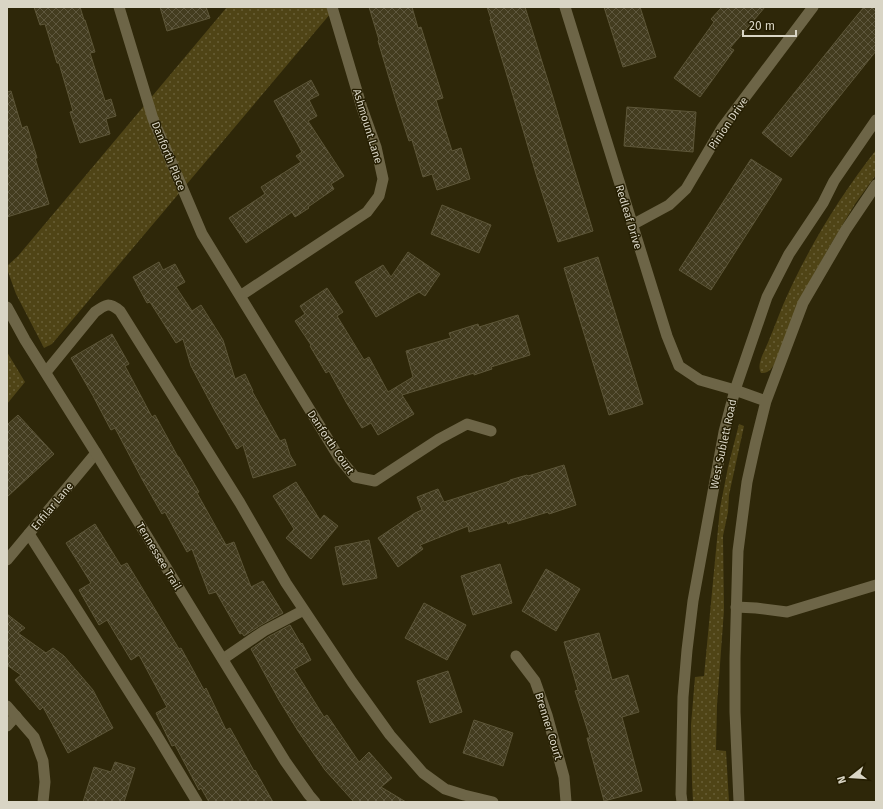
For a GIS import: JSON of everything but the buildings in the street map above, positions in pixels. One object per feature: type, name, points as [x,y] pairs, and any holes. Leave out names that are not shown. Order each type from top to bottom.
[{"type":"street","name":"Danforth Place","points":[[119,7],[154,119],[175,171],[202,234],[240,296]]},
{"type":"street","name":"Ashmount Lane","points":[[240,296],[367,212],[379,196],[383,179],[376,147],[362,108],[332,7]]},
{"type":"street","name":"Redleaf Drive","points":[[565,7],[667,336],[679,366],[700,380],[766,401]]},
{"type":"street","name":"Pinion Drive","points":[[632,225],[669,205],[686,189],[722,128],[813,7]]},
{"type":"street","name":"West Sublett Road","points":[[682,802],[683,697],[691,615],[724,432],[734,390],[767,297],[789,254],[823,203],[834,181],[876,120]]},
{"type":"street","points":[[739,802],[734,658],[738,550],[747,482],[756,441],[766,401],[803,303],[845,231],[876,185]]},
{"type":"street","name":"Danforth Court","points":[[240,296],[340,459],[355,477],[375,481],[439,439],[467,424],[491,430]]},
{"type":"street","points":[[46,372],[95,312],[104,305],[113,306],[120,311],[236,497],[286,583],[352,682],[390,735],[423,773],[445,789],[464,796],[494,802]]},
{"type":"street","name":"Tennessee Trail","points":[[7,307],[25,340],[285,761],[309,796],[316,802]]},
{"type":"street","name":"Enfilar Lane","points":[[7,560],[96,453]]},
{"type":"street","points":[[29,534],[156,734],[197,802]]},
{"type":"street","points":[[736,607],[787,612],[876,585]]},
{"type":"street","points":[[223,659],[264,631],[304,610]]},
{"type":"street","name":"Brenner Court","points":[[516,656],[535,681],[547,715],[564,777],[566,802]]},
{"type":"street","points":[[7,706],[34,736],[43,761],[45,782],[43,802]]},
{"type":"street","points":[[7,726],[16,716]]},
{"type":"shaded area","points":[[227,7],[336,7],[52,344],[44,348],[16,294],[7,266],[18,256]]},
{"type":"shaded area","points":[[876,150],[876,175],[855,204],[809,283],[774,366],[770,370],[761,373],[759,367],[762,356],[802,264],[849,186]]},
{"type":"shaded area","points":[[7,352],[25,382],[7,404]]},
{"type":"shaded area","points":[[739,424],[744,426],[729,495],[728,512],[723,536],[724,610],[717,705],[716,750],[726,751],[729,802],[693,802],[691,725],[695,677],[704,676],[720,508],[728,467]]}]
